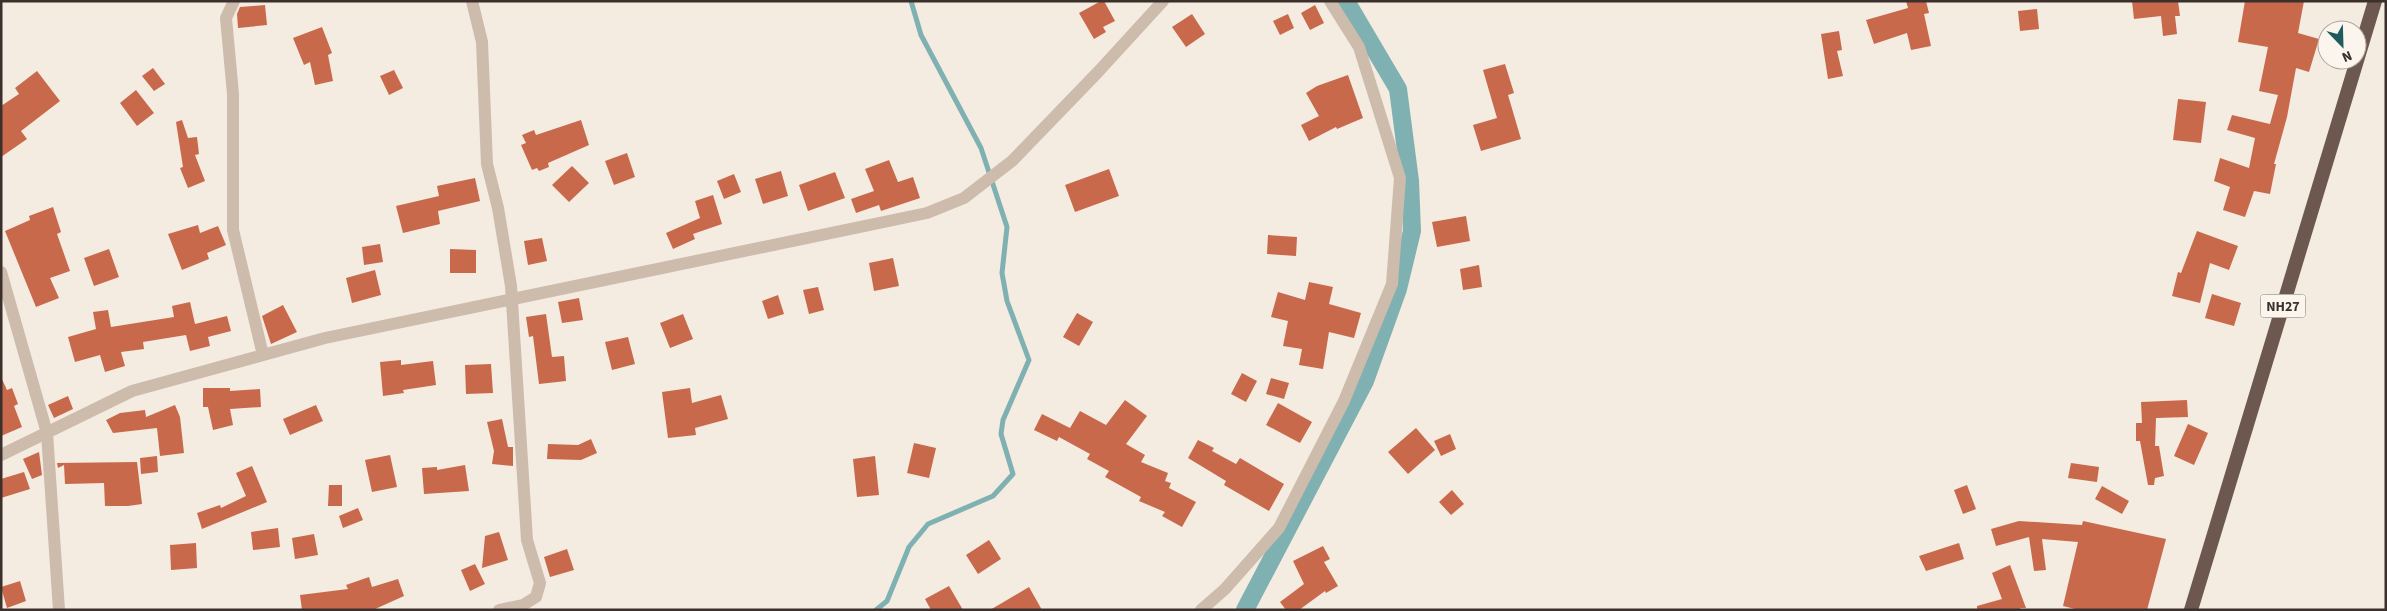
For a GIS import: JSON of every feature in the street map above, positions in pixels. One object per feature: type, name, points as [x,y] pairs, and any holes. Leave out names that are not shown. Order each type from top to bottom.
[{"type":"highway","name":"NH27","points":[[2190,610],[2375,1]]},
{"type":"street","points":[[234,1],[226,18],[233,94],[233,230],[263,355]]},
{"type":"street","points":[[472,1],[482,42],[487,164],[498,208],[512,300],[527,540],[540,583],[536,597],[523,605],[499,610]]},
{"type":"street","points":[[1,455],[132,391],[325,338],[928,214],[964,198],[1012,161],[1163,1]]},
{"type":"street","points":[[1201,610],[1226,589],[1278,528],[1344,401],[1392,284],[1400,178],[1359,47],[1330,1]]},
{"type":"street","points":[[1,272],[47,433],[59,610]]},
{"type":"building","points":[[1104,1],[1115,21],[1103,27],[1106,32],[1094,39],[1079,13]]},
{"type":"building","points":[[1906,1],[1926,1],[1929,13],[1924,14],[1931,46],[1911,50],[1907,33],[1874,44],[1866,20],[1908,8]]},
{"type":"building","points":[[2132,1],[2178,1],[2180,16],[2175,16],[2177,34],[2163,36],[2161,16],[2134,19]]},
{"type":"building","points":[[2245,1],[2304,1],[2298,33],[2317,38],[2317,46],[2309,72],[2296,68],[2287,117],[2274,164],[2276,164],[2270,194],[2254,191],[2245,217],[2223,210],[2230,187],[2214,181],[2220,158],[2249,168],[2255,138],[2227,130],[2232,115],[2270,124],[2278,95],[2259,91],[2268,47],[2238,42]]},
{"type":"building","points":[[265,5],[267,25],[238,28],[237,14],[240,7]]},
{"type":"building","points":[[1315,5],[1324,23],[1310,30],[1301,13]]},
{"type":"building","points":[[2037,9],[2039,29],[2020,31],[2018,11]]},
{"type":"building","points":[[1192,14],[1205,34],[1186,47],[1172,27]]},
{"type":"building","points":[[1288,14],[1294,28],[1280,35],[1273,21]]},
{"type":"building","points":[[322,27],[332,53],[328,55],[333,81],[315,85],[310,62],[304,65],[293,38]]},
{"type":"building","points":[[1839,31],[1842,50],[1837,51],[1843,76],[1828,79],[1821,34]]},
{"type":"building","points":[[1505,64],[1514,93],[1508,95],[1521,139],[1481,151],[1473,125],[1497,118],[1483,70]]},
{"type":"building","points":[[153,68],[165,84],[154,91],[142,76]]},
{"type":"building","points":[[394,70],[403,88],[389,95],[380,76]]},
{"type":"building","points":[[37,71],[60,101],[21,131],[27,139],[1,157],[1,106],[19,94],[15,88]]},
{"type":"building","points":[[1348,75],[1363,118],[1337,129],[1336,127],[1309,141],[1301,125],[1319,116],[1306,93],[1317,86]]},
{"type":"building","points":[[136,90],[154,113],[137,126],[120,103]]},
{"type":"building","points":[[2178,99],[2206,102],[2201,143],[2173,140]]},
{"type":"building","points":[[182,120],[188,138],[197,137],[199,154],[195,155],[205,181],[188,188],[180,168],[183,167],[176,122]]},
{"type":"building","points":[[581,120],[589,145],[548,163],[549,167],[539,171],[537,168],[532,170],[521,145],[526,143],[522,135],[534,130],[536,135]]},
{"type":"building","points":[[627,153],[635,177],[614,185],[605,161]]},
{"type":"building","points":[[889,160],[898,182],[913,177],[920,198],[881,211],[879,205],[856,213],[851,199],[874,191],[865,169]]},
{"type":"building","points":[[572,166],[589,183],[569,202],[552,185]]},
{"type":"building","points":[[1109,169],[1119,196],[1075,212],[1065,185]]},
{"type":"building","points":[[781,171],[788,196],[763,204],[755,179]]},
{"type":"building","points":[[835,172],[845,198],[808,211],[799,185]]},
{"type":"building","points":[[734,174],[741,192],[724,199],[717,181]]},
{"type":"building","points":[[475,178],[480,201],[438,211],[440,224],[403,233],[396,206],[439,196],[437,186]]},
{"type":"building","points":[[713,195],[722,224],[693,234],[695,239],[673,249],[666,233],[700,218],[695,201]]},
{"type":"building","points":[[53,207],[61,232],[57,234],[70,271],[50,278],[59,298],[36,307],[5,231],[30,220],[29,216]]},
{"type":"building","points":[[1466,216],[1470,241],[1437,247],[1432,222]]},
{"type":"building","points":[[198,225],[200,233],[218,226],[226,245],[207,253],[209,259],[182,270],[168,234]]},
{"type":"building","points":[[2197,231],[2238,246],[2229,270],[2210,263],[2200,303],[2172,296],[2178,272],[2181,273]]},
{"type":"building","points":[[1268,235],[1297,237],[1296,256],[1267,254]]},
{"type":"building","points":[[542,238],[547,261],[528,265],[524,241]]},
{"type":"building","points":[[380,244],[383,262],[364,265],[362,247]]},
{"type":"building","points":[[109,249],[119,277],[94,286],[84,258]]},
{"type":"building","points":[[450,249],[476,250],[476,273],[450,273]]},
{"type":"building","points":[[893,258],[899,286],[874,291],[869,263]]},
{"type":"building","points":[[1479,265],[1482,287],[1463,290],[1460,269]]},
{"type":"building","points":[[375,270],[381,295],[352,303],[346,278]]},
{"type":"building","points":[[1309,282],[1333,287],[1329,304],[1361,313],[1354,338],[1329,332],[1323,369],[1299,365],[1302,349],[1283,346],[1288,321],[1271,317],[1278,292],[1305,300]]},
{"type":"building","points":[[818,287],[824,310],[809,314],[803,290]]},
{"type":"building","points":[[2212,294],[2241,303],[2234,326],[2205,318]]},
{"type":"building","points":[[778,295],[784,314],[768,319],[762,301]]},
{"type":"building","points":[[579,298],[583,320],[562,323],[558,302]]},
{"type":"building","points":[[190,302],[195,324],[227,316],[231,331],[208,337],[210,346],[190,351],[186,335],[143,342],[144,349],[121,352],[125,366],[105,372],[100,355],[75,362],[68,337],[96,329],[93,312],[108,310],[111,327],[174,317],[172,306]]},
{"type":"building","points":[[283,305],[297,332],[271,344],[262,316]]},
{"type":"building","points":[[1077,313],[1093,322],[1079,346],[1063,337]]},
{"type":"building","points":[[546,314],[552,357],[564,356],[566,381],[539,384],[533,336],[529,337],[526,317]]},
{"type":"building","points":[[683,314],[693,339],[670,348],[660,323]]},
{"type":"building","points":[[628,337],[635,364],[612,370],[605,342]]},
{"type":"building","points":[[401,360],[401,365],[433,361],[436,385],[403,390],[404,393],[383,396],[380,362]]},
{"type":"building","points":[[491,364],[493,393],[466,394],[465,365]]},
{"type":"building","points":[[1242,373],[1257,381],[1246,402],[1231,394]]},
{"type":"building","points":[[1,377],[7,390],[12,388],[18,404],[14,406],[22,427],[1,436]]},
{"type":"building","points":[[1271,378],[1289,383],[1284,399],[1266,394]]},
{"type":"building","points":[[203,388],[230,388],[230,391],[260,389],[261,407],[230,409],[233,425],[213,430],[208,407],[203,407]]},
{"type":"building","points":[[690,388],[692,403],[721,395],[728,419],[695,428],[696,435],[668,438],[662,392]]},
{"type":"building","points":[[68,396],[73,409],[54,418],[48,405]]},
{"type":"building","points":[[1125,400],[1147,416],[1126,444],[1145,455],[1141,462],[1168,473],[1165,481],[1171,483],[1169,488],[1196,502],[1182,527],[1162,516],[1165,512],[1139,501],[1141,497],[1105,477],[1109,471],[1087,459],[1090,454],[1059,437],[1057,441],[1034,430],[1042,414],[1070,428],[1080,411],[1106,425]]},
{"type":"building","points":[[2187,400],[2188,417],[2156,418],[2155,446],[2159,446],[2164,476],[2155,478],[2154,485],[2148,485],[2140,441],[2136,441],[2136,423],[2142,423],[2141,402]]},
{"type":"building","points":[[1278,403],[1312,422],[1300,443],[1266,425]]},
{"type":"building","points":[[175,405],[180,417],[184,453],[160,456],[157,428],[113,433],[106,420],[120,413],[145,410],[146,417]]},
{"type":"building","points":[[316,405],[323,421],[290,435],[283,419]]},
{"type":"building","points":[[502,419],[508,447],[513,447],[513,466],[492,464],[494,451],[487,422]]},
{"type":"building","points":[[2188,424],[2208,433],[2194,465],[2174,456]]},
{"type":"building","points":[[1416,428],[1435,450],[1408,474],[1388,452]]},
{"type":"building","points":[[1450,434],[1456,449],[1441,456],[1434,441]]},
{"type":"building","points":[[591,439],[597,453],[581,460],[547,459],[548,444],[578,445]]},
{"type":"building","points":[[1198,440],[1214,448],[1212,451],[1236,464],[1240,458],[1284,484],[1269,511],[1224,485],[1226,481],[1188,458]]},
{"type":"building","points":[[914,443],[936,448],[929,478],[907,473]]},
{"type":"building","points":[[39,452],[42,475],[32,479],[23,459]]},
{"type":"building","points":[[390,455],[397,487],[372,492],[365,460]]},
{"type":"building","points":[[157,456],[158,472],[141,474],[140,458]]},
{"type":"building","points":[[875,456],[879,495],[857,497],[853,459]]},
{"type":"building","points":[[137,462],[142,504],[128,506],[105,506],[104,483],[65,484],[64,465],[58,468],[57,463]]},
{"type":"building","points":[[2071,463],[2099,467],[2097,482],[2068,478]]},
{"type":"building","points":[[465,465],[469,491],[424,494],[422,468],[437,467],[437,470]]},
{"type":"building","points":[[252,466],[267,502],[202,529],[197,513],[220,505],[221,508],[246,496],[236,473]]},
{"type":"building","points":[[24,472],[30,489],[1,498],[1,479]]},
{"type":"building","points":[[329,485],[342,485],[342,506],[328,506]]},
{"type":"building","points":[[1967,485],[1976,509],[1963,514],[1954,490]]},
{"type":"building","points":[[2102,486],[2129,501],[2122,514],[2095,499]]},
{"type":"building","points":[[1452,490],[1464,504],[1451,515],[1439,502]]},
{"type":"building","points":[[358,508],[363,520],[343,528],[339,516]]},
{"type":"building","points":[[2019,521],[2082,525],[2083,521],[2166,539],[2147,610],[2079,610],[2063,606],[2078,542],[2042,539],[2046,570],[2034,571],[2029,537],[1996,546],[1991,529]]},
{"type":"building","points":[[278,528],[280,547],[253,550],[251,532]]},
{"type":"building","points":[[499,532],[508,560],[482,568],[485,536]]},
{"type":"building","points":[[314,534],[318,555],[295,559],[292,538]]},
{"type":"building","points":[[989,540],[1001,559],[978,574],[966,555]]},
{"type":"building","points":[[196,543],[197,568],[171,570],[170,545]]},
{"type":"building","points":[[1959,543],[1964,559],[1926,571],[1919,556]]},
{"type":"building","points":[[1323,546],[1330,559],[1324,562],[1338,586],[1326,593],[1325,591],[1299,610],[1286,610],[1280,602],[1304,584],[1293,561]]},
{"type":"building","points":[[567,549],[574,570],[550,577],[544,557]]},
{"type":"building","points":[[475,564],[485,584],[470,591],[461,570]]},
{"type":"building","points":[[2010,565],[2026,608],[2020,608],[2021,610],[1977,610],[1977,606],[2002,599],[1992,573]]},
{"type":"building","points":[[369,577],[372,587],[398,579],[404,596],[373,610],[302,610],[300,595],[348,589],[346,585]]},
{"type":"building","points":[[20,581],[26,601],[7,608],[1,587]]},
{"type":"building","points":[[949,586],[963,610],[931,610],[925,599]]},
{"type":"building","points":[[1029,587],[1042,610],[990,610]]},
{"type":"waterway","points":[[876,610],[887,601],[909,547],[928,524],[993,496],[1013,474],[1001,434],[1003,420],[1029,360],[1007,301],[1002,273],[1007,227],[981,148],[921,35],[911,1]]},
{"type":"waterway","points":[[1245,610],[1365,381],[1398,289],[1412,231],[1410,181],[1398,89],[1346,1]]}]
